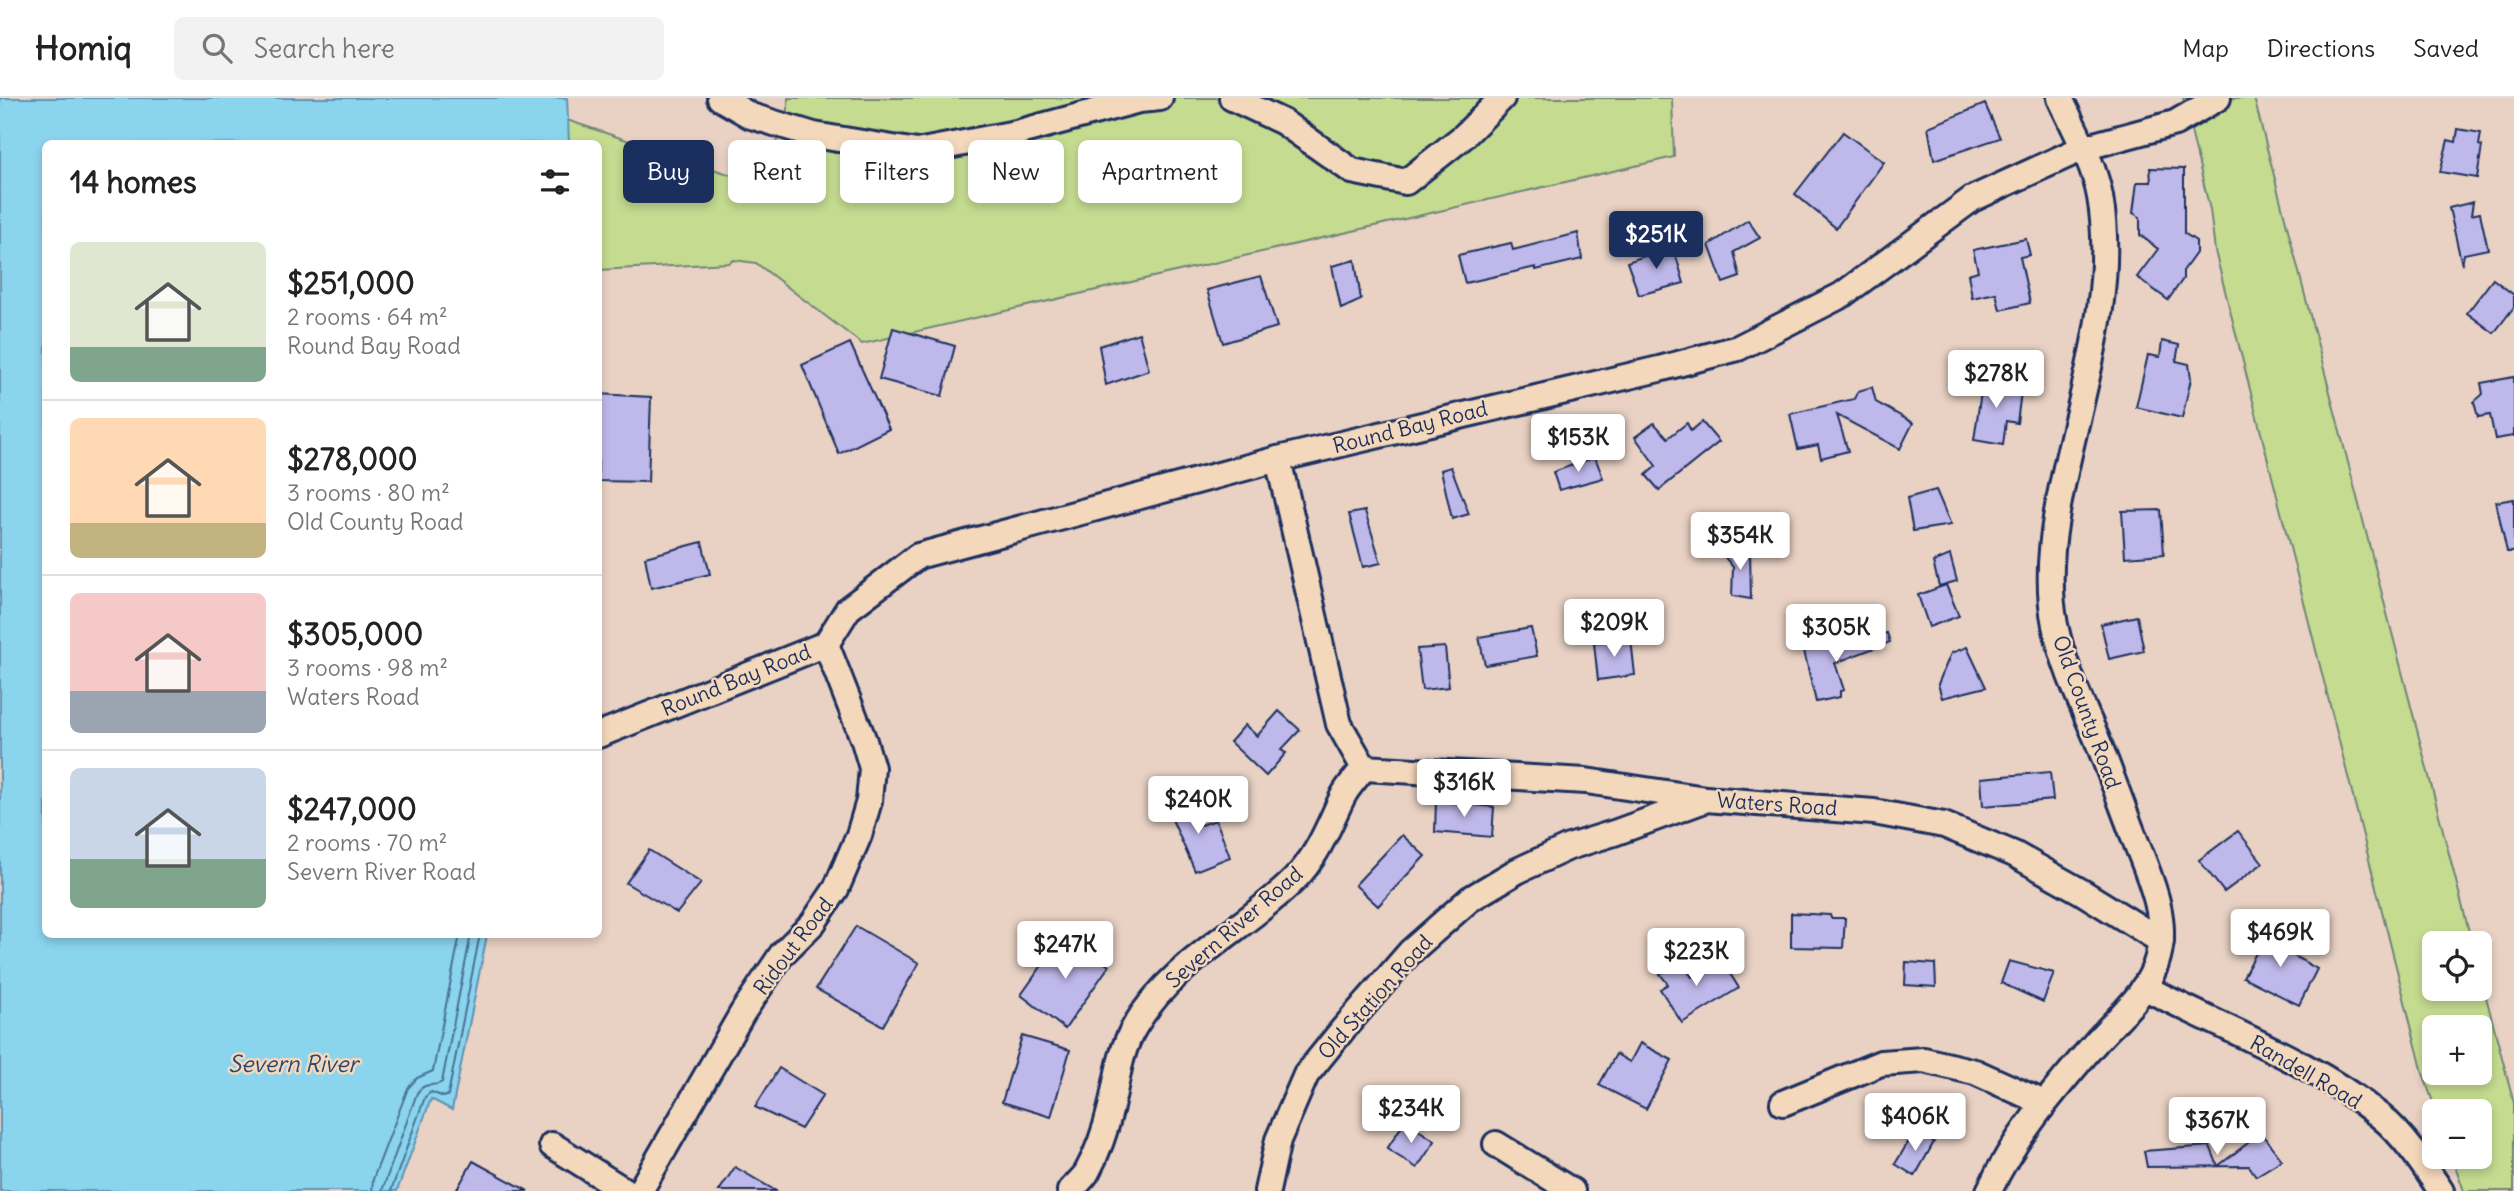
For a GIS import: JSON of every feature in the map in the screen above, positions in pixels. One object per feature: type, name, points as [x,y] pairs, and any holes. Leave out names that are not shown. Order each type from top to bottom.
[{"type":"street","points":[[720,98],[751,116],[814,135],[917,152],[1016,133],[1139,100],[1160,98]]},
{"type":"street","points":[[1232,98],[1283,122],[1352,171],[1406,182],[1464,136],[1502,98]]},
{"type":"street","name":"Old County Road","points":[[1989,1191],[1999,1169],[2044,1103],[2101,1037],[2124,1016],[2158,959],[2161,941],[2156,893],[2096,738],[2072,684],[2055,625],[2050,576],[2056,510],[2102,297],[2106,248],[2100,194],[2060,98]]},
{"type":"street","name":"Round Bay Road","points":[[602,733],[826,644],[848,609],[918,556],[1278,459],[1738,348],[1842,295],[1972,199],[2083,148],[2175,122],[2218,98]]},
{"type":"street","points":[[1278,459],[1339,724],[1364,768]]},
{"type":"street","name":"Ridout Road","points":[[640,1191],[743,1012],[782,954],[813,923],[836,889],[859,835],[869,801],[872,768],[826,644]]},
{"type":"street","name":"Waters Road","points":[[1364,768],[1586,781],[1706,799],[1874,812],[1944,825],[2014,854],[2161,941]]},
{"type":"street","name":"Severn River Road","points":[[1070,1191],[1086,1174],[1099,1144],[1111,1109],[1118,1069],[1134,1027],[1170,981],[1295,878],[1322,844],[1343,795],[1364,768]]},
{"type":"street","name":"Old Station Road","points":[[1267,1191],[1278,1140],[1306,1075],[1420,943],[1470,899],[1517,871],[1569,847],[1706,799]]},
{"type":"street","name":"Randell Road","points":[[2144,986],[2197,1015],[2278,1051],[2337,1085],[2382,1117],[2424,1166],[2441,1191]]},
{"type":"street","points":[[1783,1103],[1881,1063],[1924,1060],[1975,1072],[2044,1103]]},
{"type":"street","points":[[1496,1143],[1571,1191]]},
{"type":"street","points":[[552,1145],[625,1191]]},
{"type":"green space","points":[[788,98],[1672,98],[1674,157],[862,344],[756,263],[734,260],[729,263],[602,270],[602,140],[550,140],[558,117],[627,140],[623,140],[623,203],[714,203],[714,169],[728,174],[728,203],[826,203],[826,140],[777,140],[788,111]]},
{"type":"green space","points":[[2183,98],[2254,98],[2469,931],[2422,931],[2422,1001],[2487,1001],[2491,1015],[2422,1015],[2422,1069],[2215,251],[2210,210]]},
{"type":"green space","points":[[2492,1020],[2514,1103],[2514,1191],[2464,1191],[2456,1169],[2492,1169],[2492,1099],[2432,1099],[2427,1085],[2492,1085]]},
{"type":"water","name":"Severn River","points":[[0,98],[567,98],[569,140],[42,140],[42,938],[486,938],[452,1110],[431,1099],[397,1191],[0,1191]]},
{"type":"building","points":[[1985,104],[2000,138],[1934,160],[1928,127]]},
{"type":"building","points":[[2458,129],[2481,133],[2479,145],[2482,146],[2477,178],[2440,172],[2448,140],[2456,142]]},
{"type":"building","points":[[1843,132],[1884,162],[1836,228],[1795,194]]},
{"type":"building","points":[[2150,168],[2184,169],[2184,233],[2196,241],[2196,253],[2183,271],[2183,279],[2168,300],[2137,277],[2158,249],[2140,235],[2140,217],[2133,213],[2137,182],[2151,182]]},
{"type":"building","points":[[2473,202],[2471,215],[2480,213],[2488,249],[2464,254],[2462,265],[2449,208]]},
{"type":"building","points":[[1748,220],[1760,238],[1734,252],[1740,277],[1723,283],[1709,245]]},
{"type":"building","points":[[1578,233],[1582,259],[1465,283],[1458,255],[1511,243],[1513,250]]},
{"type":"building","points":[[2026,239],[2030,255],[2020,257],[2030,303],[2000,310],[1996,293],[1972,298],[1968,274],[1978,271],[1973,250]]},
{"type":"building","points":[[1673,246],[1684,283],[1639,295],[1627,262]]},
{"type":"building","points":[[1355,260],[1361,300],[1341,309],[1332,266]]},
{"type":"building","points":[[1261,276],[1277,327],[1223,343],[1207,290]]},
{"type":"building","points":[[2493,279],[2514,295],[2514,307],[2494,333],[2467,313]]},
{"type":"building","points":[[893,328],[955,346],[942,396],[879,379]]},
{"type":"building","points":[[1139,333],[1149,370],[1106,385],[1099,346]]},
{"type":"building","points":[[2162,341],[2179,345],[2176,361],[2189,364],[2191,379],[2182,418],[2136,407],[2148,355],[2160,357]]},
{"type":"building","points":[[850,343],[889,429],[839,454],[802,365]]},
{"type":"building","points":[[2514,377],[2514,436],[2495,439],[2490,415],[2478,417],[2474,402],[2483,394],[2481,383]]},
{"type":"building","points":[[1983,378],[2014,382],[2012,391],[2021,392],[2017,423],[2006,421],[2003,445],[1974,440]]},
{"type":"building","points":[[1872,387],[1876,402],[1913,423],[1900,449],[1837,415],[1848,451],[1821,458],[1818,445],[1798,449],[1790,414],[1854,399],[1858,391]]},
{"type":"building","points":[[602,394],[651,397],[648,482],[602,481]]},
{"type":"building","points":[[1702,422],[1719,442],[1659,490],[1646,475],[1656,466],[1635,437],[1654,423],[1668,438],[1687,423],[1691,431]]},
{"type":"building","points":[[1595,457],[1603,478],[1559,490],[1553,472]]},
{"type":"building","points":[[1451,467],[1469,514],[1452,519],[1441,470]]},
{"type":"building","points":[[1936,490],[1951,525],[1913,531],[1907,498]]},
{"type":"building","points":[[2514,499],[2514,552],[2507,552],[2496,502]]},
{"type":"building","points":[[2161,510],[2164,554],[2125,557],[2122,511]]},
{"type":"building","points":[[1365,511],[1381,563],[1363,567],[1349,514]]},
{"type":"building","points":[[702,542],[710,574],[651,588],[645,557]]},
{"type":"building","points":[[1718,549],[1750,552],[1751,599],[1732,596],[1733,567]]},
{"type":"building","points":[[1950,555],[1957,581],[1939,586],[1933,562]]},
{"type":"building","points":[[1946,585],[1959,616],[1929,627],[1918,595]]},
{"type":"building","points":[[2137,616],[2144,651],[2109,659],[2101,624]]},
{"type":"building","points":[[1531,628],[1537,656],[1485,665],[1479,637]]},
{"type":"building","points":[[1887,633],[1890,642],[1835,663],[1844,690],[1840,691],[1840,697],[1816,702],[1804,651]]},
{"type":"building","points":[[1631,639],[1635,675],[1598,680],[1594,643]]},
{"type":"building","points":[[1445,647],[1449,687],[1422,690],[1417,649]]},
{"type":"building","points":[[1967,647],[1986,687],[1942,698],[1938,684],[1951,653]]},
{"type":"building","points":[[1279,711],[1300,730],[1281,750],[1286,753],[1266,776],[1230,742],[1245,725],[1257,736]]},
{"type":"building","points":[[2050,772],[2053,800],[1983,806],[1981,778]]},
{"type":"building","points":[[1189,797],[1201,825],[1216,820],[1230,857],[1195,871],[1166,806]]},
{"type":"building","points":[[1436,801],[1494,807],[1492,837],[1435,832]]},
{"type":"building","points":[[2238,831],[2263,863],[2224,892],[2199,860]]},
{"type":"building","points":[[1402,835],[1425,856],[1378,906],[1355,885]]},
{"type":"building","points":[[649,850],[701,883],[677,913],[626,883]]},
{"type":"building","points":[[1791,913],[1845,918],[1843,948],[1791,947]]},
{"type":"building","points":[[856,926],[919,963],[883,1026],[816,989]]},
{"type":"building","points":[[2269,929],[2294,942],[2289,953],[2317,969],[2299,1005],[2243,977]]},
{"type":"building","points":[[1065,933],[1109,966],[1065,1029],[1021,995]]},
{"type":"building","points":[[1720,958],[1739,988],[1682,1023],[1660,989],[1668,984],[1660,974],[1680,961],[1692,977]]},
{"type":"building","points":[[2009,961],[2054,973],[2043,1002],[2001,983]]},
{"type":"building","points":[[1906,962],[1935,964],[1936,987],[1905,985]]},
{"type":"building","points":[[1022,1036],[1070,1050],[1051,1117],[1002,1102]]},
{"type":"building","points":[[1640,1043],[1672,1060],[1646,1109],[1599,1085],[1616,1054],[1630,1062]]},
{"type":"building","points":[[779,1068],[823,1095],[801,1129],[755,1107]]},
{"type":"building","points":[[1405,1121],[1435,1141],[1417,1168],[1387,1149]]},
{"type":"building","points":[[1915,1131],[1934,1142],[1915,1176],[1895,1164]]},
{"type":"building","points":[[2261,1133],[2282,1160],[2256,1176],[2249,1166],[2147,1167],[2144,1151],[2210,1146],[2218,1166]]},
{"type":"building","points":[[473,1161],[528,1191],[456,1191]]},
{"type":"building","points":[[735,1167],[776,1191],[719,1191]]}]
